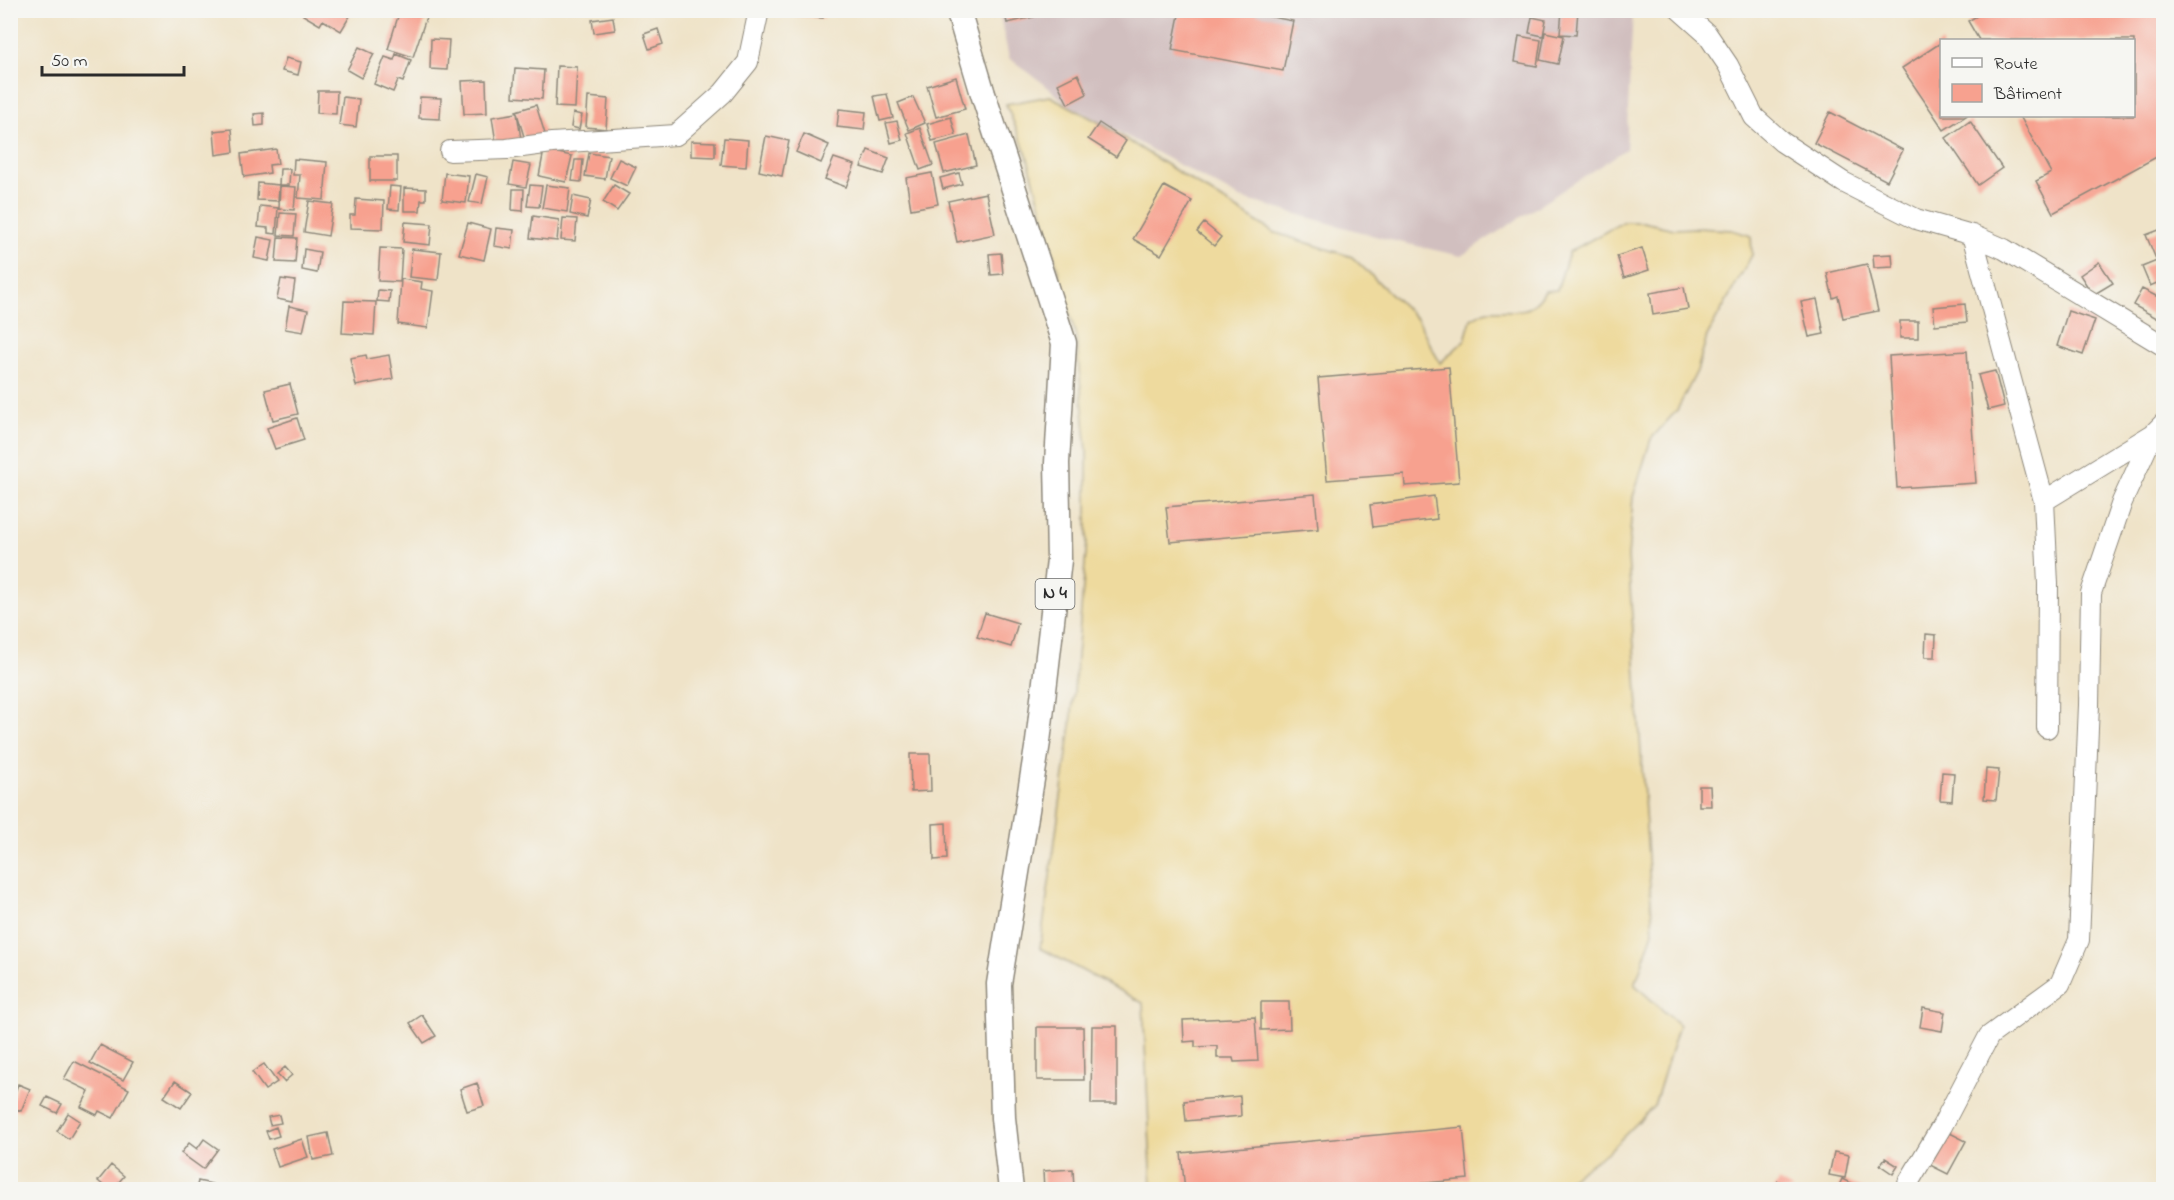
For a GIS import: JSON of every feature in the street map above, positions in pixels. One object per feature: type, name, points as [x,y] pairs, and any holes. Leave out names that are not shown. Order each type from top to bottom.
[{"type":"main road","name":"N 4","points":[[958,10],[1064,343],[1057,463],[1059,560],[1038,742],[999,984],[1003,1118],[1011,1190]]},
{"type":"street","points":[[450,152],[676,135],[723,93],[748,62],[759,10]]},
{"type":"street","points":[[1680,10],[1707,34],[1728,66],[1754,117],[1782,142],[1844,182],[1916,219],[1972,235],[2004,249],[2163,346]]},
{"type":"street","points":[[1972,235],[2044,501],[2048,584],[2047,729]]},
{"type":"street","points":[[2044,501],[2158,428]]},
{"type":"street","points":[[1908,1183],[1942,1126],[1989,1036],[2060,984],[2079,940],[2089,705],[2091,593],[2122,502],[2158,428]]},
{"type":"shaded area","points":[[999,11],[1633,11],[1626,149],[1461,256],[1386,239],[1240,198],[1066,103],[1009,58]]},
{"type":"sand","points":[[1050,96],[1102,124],[1273,232],[1352,257],[1417,319],[1440,363],[1465,340],[1471,319],[1487,311],[1527,309],[1539,300],[1545,291],[1557,290],[1569,252],[1623,222],[1643,222],[1674,229],[1732,230],[1751,236],[1752,255],[1707,336],[1697,371],[1677,410],[1651,439],[1633,497],[1628,557],[1653,932],[1635,985],[1679,1025],[1654,1106],[1609,1151],[1555,1189],[1152,1189],[1143,1003],[1040,948],[1071,725],[1087,541],[1087,451],[1076,337],[1027,155],[1006,104]]},
{"type":"building","points":[[306,10],[340,10],[350,16],[341,31],[323,20],[320,25],[303,15]]},
{"type":"building","points":[[400,10],[428,12],[413,57],[388,49]]},
{"type":"building","points":[[797,10],[824,10],[823,18],[796,16]]},
{"type":"building","points":[[1004,10],[1033,10],[1034,17],[1007,23]]},
{"type":"building","points":[[1180,10],[1256,10],[1256,14],[1293,21],[1283,71],[1172,50]]},
{"type":"building","points":[[1562,10],[1578,10],[1576,35],[1560,34]]},
{"type":"building","points":[[1987,10],[2164,10],[2164,153],[2053,213],[2036,181],[2051,173],[2021,117],[2135,117],[2135,39],[1978,39],[1968,21]]},
{"type":"building","points":[[613,17],[615,30],[594,33],[592,20]]},
{"type":"building","points":[[1532,17],[1546,20],[1543,36],[1529,33]]},
{"type":"building","points":[[658,29],[663,44],[649,49],[644,34]]},
{"type":"building","points":[[1545,32],[1564,36],[1558,64],[1540,60]]},
{"type":"building","points":[[1519,36],[1541,40],[1537,66],[1515,62]]},
{"type":"building","points":[[431,39],[449,40],[447,70],[430,69]]},
{"type":"building","points":[[1940,43],[1940,117],[1964,117],[1944,130],[1902,68]]},
{"type":"building","points":[[359,47],[374,54],[361,78],[347,70]]},
{"type":"building","points":[[396,54],[411,60],[403,82],[398,80],[393,92],[374,84],[385,57],[394,60]]},
{"type":"building","points":[[286,58],[301,62],[298,75],[282,71]]},
{"type":"building","points":[[557,66],[577,67],[575,108],[555,107]]},
{"type":"building","points":[[515,68],[544,70],[542,99],[513,97]]},
{"type":"building","points":[[1078,74],[1087,94],[1068,104],[1058,84]]},
{"type":"building","points":[[956,77],[965,109],[936,117],[927,86]]},
{"type":"building","points":[[486,80],[487,113],[464,114],[462,81]]},
{"type":"building","points":[[318,91],[337,91],[336,114],[317,113]]},
{"type":"building","points":[[887,94],[893,118],[880,121],[874,96]]},
{"type":"building","points":[[343,97],[359,99],[356,127],[339,125]]},
{"type":"building","points":[[420,97],[441,98],[440,119],[419,118]]},
{"type":"building","points":[[588,97],[608,99],[606,129],[586,127]]},
{"type":"building","points":[[913,97],[925,123],[909,130],[898,103]]},
{"type":"building","points":[[536,105],[545,134],[525,140],[516,111]]},
{"type":"building","points":[[839,109],[866,112],[864,130],[837,127]]},
{"type":"building","points":[[1830,112],[1903,150],[1887,181],[1814,143]]},
{"type":"building","points":[[264,113],[264,125],[255,126],[254,114]]},
{"type":"building","points":[[517,113],[521,139],[496,143],[492,117]]},
{"type":"building","points":[[573,113],[582,115],[579,129],[571,127]]},
{"type":"building","points":[[951,117],[956,135],[932,141],[927,124]]},
{"type":"building","points":[[897,121],[902,140],[891,143],[886,123]]},
{"type":"building","points":[[1970,121],[2002,168],[1978,185],[1946,138]]},
{"type":"building","points":[[1099,123],[1126,141],[1116,157],[1088,139]]},
{"type":"building","points":[[920,128],[933,165],[920,170],[907,133]]},
{"type":"building","points":[[232,129],[234,152],[216,155],[214,131]]},
{"type":"building","points":[[804,134],[829,145],[821,163],[796,152]]},
{"type":"building","points":[[969,135],[976,165],[944,173],[936,144]]},
{"type":"building","points":[[766,136],[789,141],[782,176],[759,171]]},
{"type":"building","points":[[724,138],[748,140],[746,167],[721,165]]},
{"type":"building","points":[[691,141],[715,142],[715,157],[691,156]]},
{"type":"building","points":[[276,149],[278,164],[269,165],[270,173],[244,177],[241,154]]},
{"type":"building","points":[[544,150],[572,156],[566,182],[539,176]]},
{"type":"building","points":[[868,150],[889,158],[883,174],[861,167]]},
{"type":"building","points":[[589,153],[609,156],[605,179],[585,176]]},
{"type":"building","points":[[370,156],[397,156],[397,181],[370,181]]},
{"type":"building","points":[[834,158],[855,165],[846,187],[825,179]]},
{"type":"building","points":[[294,159],[327,162],[324,200],[298,198],[300,175],[293,175]]},
{"type":"building","points":[[619,159],[636,167],[627,186],[610,178]]},
{"type":"building","points":[[575,160],[583,160],[581,182],[572,181]]},
{"type":"building","points":[[513,162],[531,165],[526,187],[509,184]]},
{"type":"building","points":[[280,169],[290,169],[289,185],[279,185]]},
{"type":"building","points":[[445,173],[469,176],[466,203],[442,200]]},
{"type":"building","points":[[932,173],[938,204],[911,209],[906,178]]},
{"type":"building","points":[[959,173],[962,184],[943,189],[940,178]]},
{"type":"building","points":[[476,174],[488,177],[482,204],[469,202]]},
{"type":"building","points":[[258,183],[279,185],[278,201],[257,200]]},
{"type":"building","points":[[530,185],[542,186],[539,207],[527,206]]},
{"type":"building","points":[[546,185],[570,188],[567,212],[542,208]]},
{"type":"building","points":[[614,185],[629,194],[617,211],[603,202]]},
{"type":"building","points":[[280,186],[296,187],[294,210],[279,209]]},
{"type":"building","points":[[390,186],[401,187],[399,210],[388,209]]},
{"type":"building","points":[[1164,186],[1192,201],[1161,255],[1133,239]]},
{"type":"building","points":[[404,188],[426,189],[426,200],[421,200],[420,211],[404,211]]},
{"type":"building","points":[[513,189],[524,189],[523,211],[512,210]]},
{"type":"building","points":[[986,193],[995,234],[957,242],[948,201]]},
{"type":"building","points":[[573,196],[591,200],[587,218],[570,214]]},
{"type":"building","points":[[356,199],[384,201],[383,229],[350,228],[350,215],[355,215]]},
{"type":"building","points":[[309,201],[333,204],[328,236],[304,232]]},
{"type":"building","points":[[260,206],[278,208],[276,234],[268,233],[268,228],[258,227]]},
{"type":"building","points":[[280,213],[296,214],[294,236],[278,235]]},
{"type":"building","points":[[533,216],[559,220],[557,241],[530,238]]},
{"type":"building","points":[[563,218],[577,219],[575,241],[561,240]]},
{"type":"building","points":[[405,222],[432,224],[430,245],[403,242]]},
{"type":"building","points":[[468,223],[491,229],[484,260],[459,254]]},
{"type":"building","points":[[1204,223],[1221,237],[1214,246],[1197,232]]},
{"type":"building","points":[[496,228],[514,230],[512,249],[494,246]]},
{"type":"building","points":[[2164,228],[2164,256],[2156,259],[2146,235]]},
{"type":"building","points":[[258,237],[273,240],[269,261],[254,258]]},
{"type":"building","points":[[278,237],[297,238],[295,263],[276,262]]},
{"type":"building","points":[[380,248],[402,249],[400,282],[378,281]]},
{"type":"building","points":[[1642,248],[1649,270],[1624,278],[1617,256]]},
{"type":"building","points":[[304,249],[320,252],[317,273],[302,270]]},
{"type":"building","points":[[412,249],[441,252],[438,280],[409,277]]},
{"type":"building","points":[[1001,253],[1003,274],[991,275],[989,254]]},
{"type":"building","points":[[1892,254],[1893,267],[1874,268],[1873,255]]},
{"type":"building","points":[[2164,258],[2164,280],[2150,286],[2142,267]]},
{"type":"building","points":[[2099,262],[2113,283],[2093,295],[2080,275]]},
{"type":"building","points":[[1867,264],[1878,311],[1843,318],[1838,296],[1833,298],[1827,273]]},
{"type":"building","points":[[281,279],[295,281],[292,302],[277,299]]},
{"type":"building","points":[[401,279],[422,282],[421,289],[433,291],[428,328],[398,324]]},
{"type":"building","points":[[1684,287],[1688,309],[1653,315],[1650,293]]},
{"type":"building","points":[[2142,289],[2164,300],[2164,322],[2133,305]]},
{"type":"building","points":[[378,290],[390,291],[389,302],[377,301]]},
{"type":"building","points":[[1817,299],[1824,334],[1809,337],[1801,302]]},
{"type":"building","points":[[344,301],[376,302],[374,335],[342,333]]},
{"type":"building","points":[[1965,304],[1967,322],[1935,325],[1933,307]]},
{"type":"building","points":[[289,306],[308,310],[303,332],[285,329]]},
{"type":"building","points":[[2068,311],[2095,320],[2083,355],[2057,346]]},
{"type":"building","points":[[1900,321],[1918,321],[1918,338],[1900,338]]},
{"type":"building","points":[[1967,351],[1976,483],[1897,488],[1889,356]]},
{"type":"building","points":[[366,355],[367,359],[389,355],[393,379],[356,386],[350,358]]},
{"type":"building","points":[[1449,367],[1459,482],[1405,486],[1404,474],[1327,480],[1318,378]]},
{"type":"building","points":[[1995,371],[2004,406],[1988,410],[1978,375]]},
{"type":"building","points":[[290,384],[298,414],[273,420],[265,390]]},
{"type":"building","points":[[297,418],[304,440],[275,449],[267,428]]},
{"type":"building","points":[[1315,494],[1318,529],[1170,542],[1166,507]]},
{"type":"building","points":[[1434,496],[1437,519],[1373,527],[1370,505]]},
{"type":"building","points":[[985,613],[1018,623],[1011,647],[977,637]]},
{"type":"building","points":[[1926,634],[1936,635],[1935,657],[1925,657]]},
{"type":"building","points":[[910,754],[930,754],[931,791],[911,792]]},
{"type":"building","points":[[1986,769],[1999,770],[1996,800],[1984,799]]},
{"type":"building","points":[[1942,772],[1954,773],[1952,801],[1940,800]]},
{"type":"building","points":[[1699,786],[1710,786],[1711,806],[1699,806]]},
{"type":"building","points":[[946,823],[947,859],[934,860],[933,824]]},
{"type":"building","points":[[1261,1002],[1289,1002],[1290,1029],[1261,1030]]},
{"type":"building","points":[[1923,1008],[1945,1012],[1942,1031],[1920,1027]]},
{"type":"building","points":[[422,1015],[436,1036],[424,1043],[410,1023]]},
{"type":"building","points":[[1255,1017],[1258,1061],[1234,1062],[1233,1058],[1217,1058],[1217,1046],[1195,1047],[1195,1041],[1184,1042],[1183,1020]]},
{"type":"building","points":[[1092,1026],[1117,1026],[1117,1104],[1091,1104]]},
{"type":"building","points":[[1037,1027],[1083,1027],[1084,1080],[1037,1080]]},
{"type":"building","points":[[100,1045],[133,1062],[123,1080],[90,1063]]},
{"type":"building","points":[[74,1061],[129,1089],[113,1118],[99,1111],[97,1115],[81,1107],[89,1091],[64,1079]]},
{"type":"building","points":[[264,1064],[277,1082],[265,1090],[252,1072]]},
{"type":"building","points":[[285,1067],[292,1075],[284,1082],[277,1074]]},
{"type":"building","points":[[175,1081],[192,1092],[181,1108],[164,1097]]},
{"type":"building","points":[[477,1083],[484,1106],[467,1111],[460,1089]]},
{"type":"building","points":[[18,1084],[30,1089],[21,1111],[10,1107]]},
{"type":"building","points":[[1240,1096],[1241,1116],[1186,1121],[1184,1101]]},
{"type":"building","points":[[47,1097],[62,1104],[57,1113],[42,1106]]},
{"type":"building","points":[[68,1113],[80,1121],[69,1139],[57,1131]]},
{"type":"building","points":[[279,1115],[281,1123],[270,1125],[268,1117]]},
{"type":"building","points":[[276,1127],[279,1136],[269,1139],[266,1131]]},
{"type":"building","points":[[1463,1127],[1468,1179],[1353,1190],[1185,1190],[1181,1153]]},
{"type":"building","points":[[1946,1131],[1966,1141],[1948,1174],[1928,1164]]},
{"type":"building","points":[[328,1133],[333,1156],[313,1160],[309,1137]]},
{"type":"building","points":[[204,1139],[218,1149],[203,1169],[181,1153],[189,1143],[197,1149]]},
{"type":"building","points":[[302,1139],[308,1157],[278,1167],[272,1149]]},
{"type":"building","points":[[1834,1152],[1849,1155],[1845,1178],[1829,1175]]},
{"type":"building","points":[[1885,1158],[1898,1166],[1893,1174],[1880,1165]]},
{"type":"building","points":[[111,1165],[124,1176],[112,1190],[109,1190],[98,1181]]},
{"type":"building","points":[[1073,1169],[1074,1190],[1044,1190],[1043,1171]]},
{"type":"building","points":[[1842,1179],[1864,1190],[1837,1190]]},
{"type":"building","points":[[198,1181],[212,1184],[210,1190],[196,1190]]},
{"type":"building","points":[[1778,1181],[1794,1190],[1773,1190]]}]
